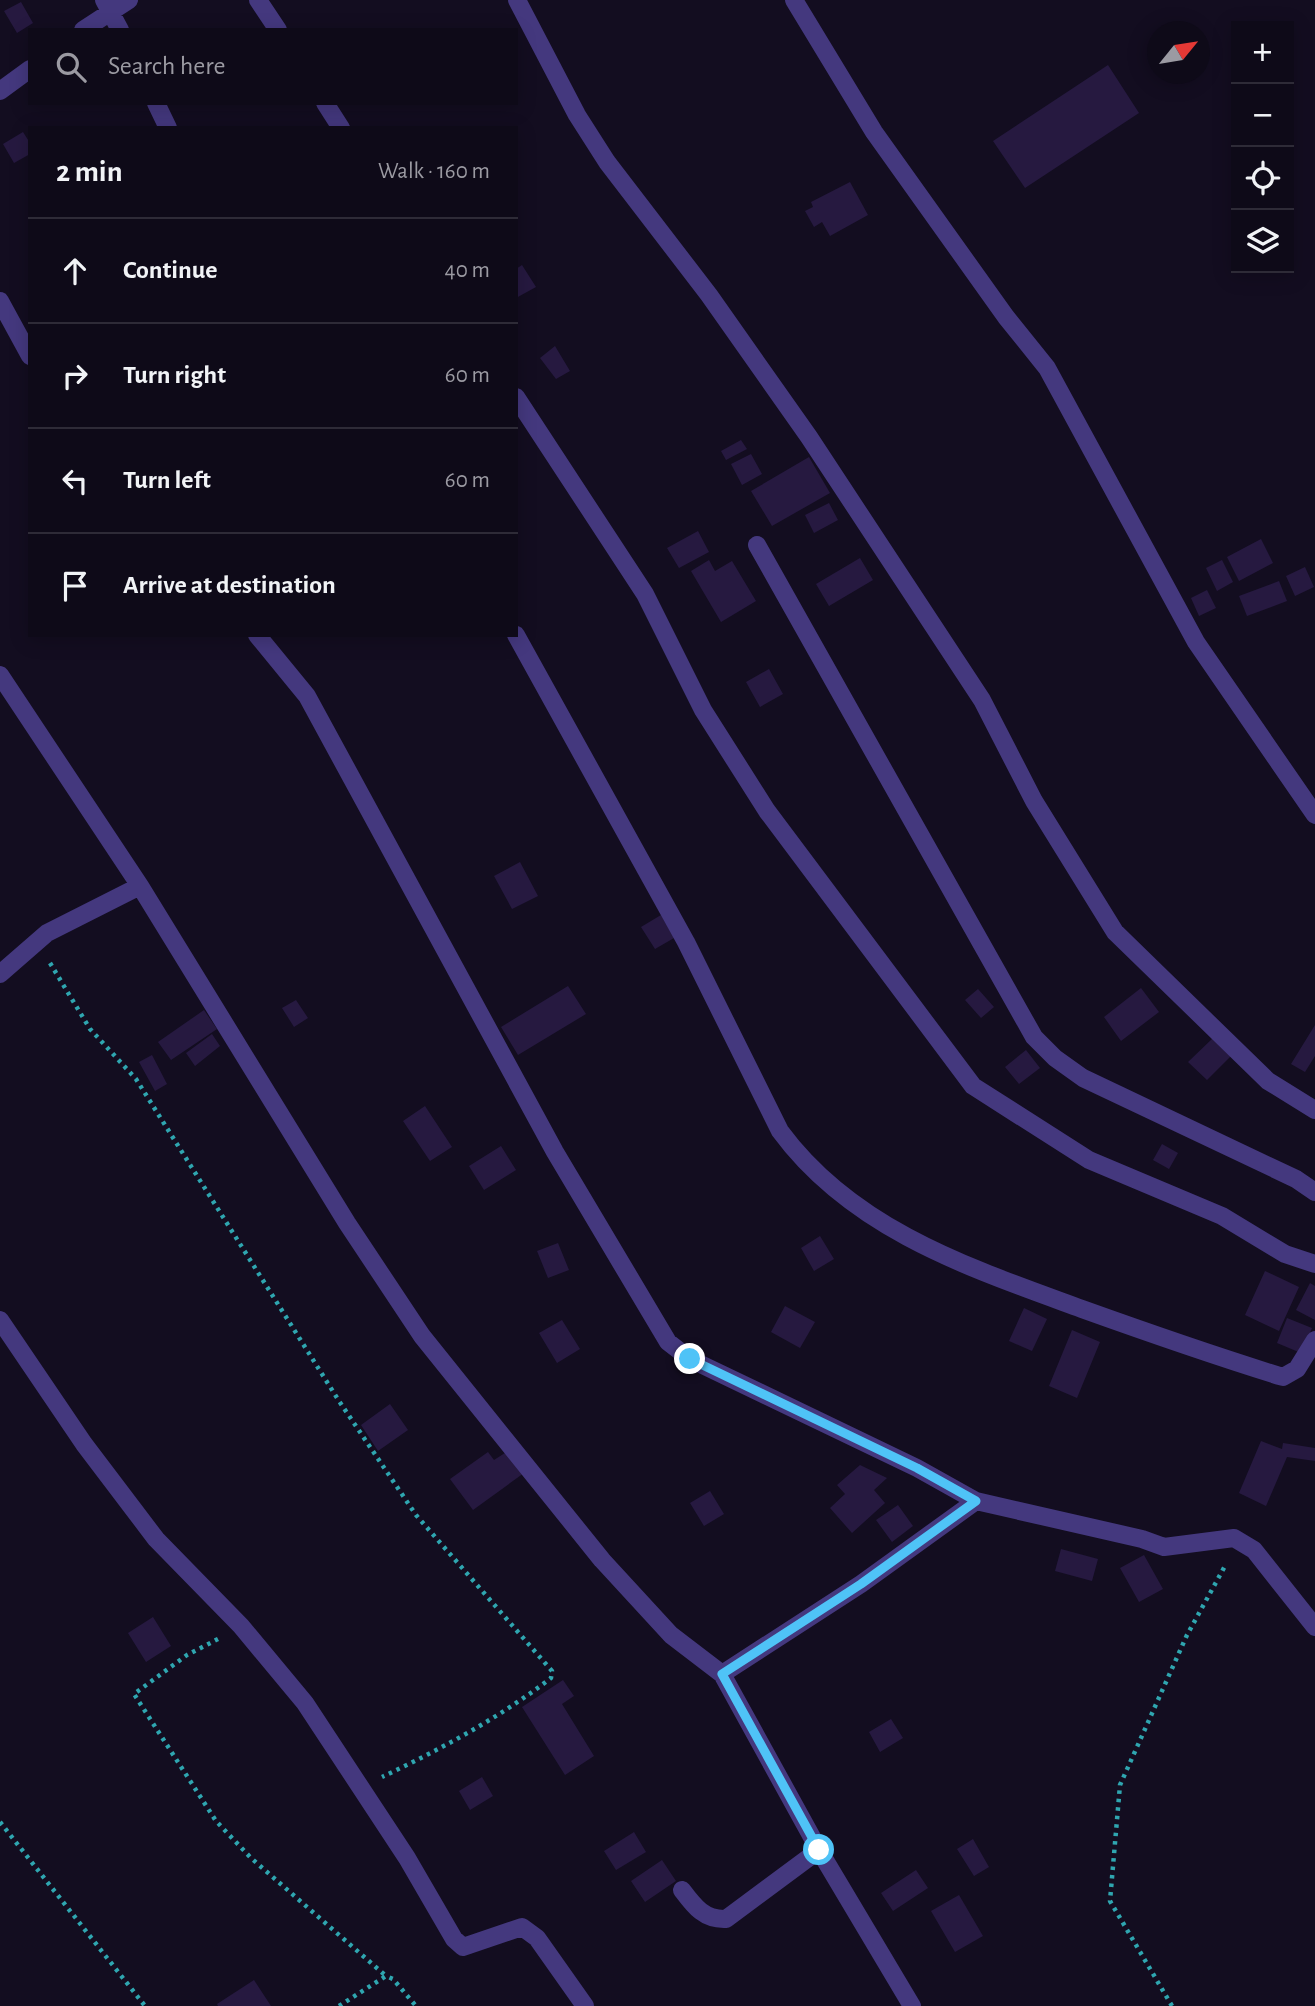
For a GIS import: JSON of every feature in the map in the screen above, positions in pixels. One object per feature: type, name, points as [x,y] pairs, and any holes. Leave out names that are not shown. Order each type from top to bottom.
[{"type":"street","points":[[85,28],[107,5],[129,0]]},
{"type":"street","points":[[258,0],[277,28]]},
{"type":"street","points":[[517,0],[545,57],[600,150],[709,295],[809,437],[982,700],[1034,801],[1115,932],[1268,1081],[1315,1110]]},
{"type":"street","points":[[794,0],[874,132],[1006,317],[1046,368],[1196,642],[1315,815]]},
{"type":"street","points":[[107,5],[119,28]]},
{"type":"street","points":[[0,91],[28,70]]},
{"type":"street","points":[[157,105],[167,126]]},
{"type":"street","points":[[327,105],[340,126]]},
{"type":"street","points":[[0,301],[28,352]]},
{"type":"street","points":[[518,400],[645,594],[703,710],[767,811],[973,1086],[1089,1160],[1222,1216],[1285,1254],[1315,1264]]},
{"type":"street","points":[[757,545],[1034,1037],[1055,1058],[1083,1078],[1296,1179],[1315,1192]]},
{"type":"street","points":[[259,637],[307,696],[555,1152],[668,1342],[690,1359],[917,1468],[976,1501],[1164,1547],[1234,1538],[1254,1550],[1315,1627]]},
{"type":"street","points":[[517,637],[686,942],[780,1131],[797,1155],[894,1233],[950,1259],[1212,1355],[1283,1377],[1297,1370],[1315,1340]]},
{"type":"street","points":[[0,675],[140,886],[347,1223],[422,1336],[602,1560],[671,1634],[722,1674],[819,1850],[912,2006]]},
{"type":"street","points":[[0,974],[37,942],[78,917],[140,886]]},
{"type":"street","points":[[0,1320],[83,1444],[156,1538],[241,1626],[305,1703],[407,1858],[454,1940],[463,1947],[522,1927],[537,1938],[585,2006]]},
{"type":"street","points":[[722,1674],[861,1584],[976,1501]]},
{"type":"street","points":[[682,1890],[703,1914],[715,1919],[726,1919],[819,1850]]},
{"type":"path","points":[[37,942],[90,1029],[136,1079],[339,1401],[416,1515],[552,1671],[551,1678],[511,1707],[436,1751],[360,1787]]},
{"type":"path","points":[[1172,2006],[1110,1901],[1120,1785],[1187,1635],[1231,1556],[1234,1538]]},
{"type":"path","points":[[241,1626],[187,1656],[134,1694],[216,1821],[251,1858],[386,1976],[393,1979],[416,2006]]},
{"type":"path","points":[[0,1822],[145,2006]]},
{"type":"path","points":[[339,2006],[386,1976]]},
{"type":"building","points":[[21,2],[33,23],[17,33],[4,11]]},
{"type":"building","points":[[1108,65],[1139,113],[1025,188],[993,141]]},
{"type":"building","points":[[23,132],[28,140],[28,155],[14,163],[3,144]]},
{"type":"building","points":[[850,182],[868,215],[830,236],[822,222],[814,227],[805,211],[813,207],[811,202]]},
{"type":"building","points":[[522,265],[536,287],[518,297],[518,268]]},
{"type":"building","points":[[555,346],[570,371],[556,379],[540,358]]},
{"type":"building","points":[[741,440],[747,449],[726,460],[721,451]]},
{"type":"building","points":[[751,454],[762,474],[742,485],[731,464]]},
{"type":"building","points":[[809,457],[830,493],[772,526],[751,491]]},
{"type":"building","points":[[829,503],[838,520],[814,533],[805,515]]},
{"type":"building","points":[[698,531],[709,552],[679,568],[667,548]]},
{"type":"building","points":[[1261,539],[1273,563],[1239,581],[1227,557]]},
{"type":"building","points":[[860,558],[873,580],[829,606],[816,584]]},
{"type":"building","points":[[709,560],[715,571],[732,561],[756,601],[721,622],[691,571]]},
{"type":"building","points":[[1222,560],[1233,582],[1217,591],[1206,568]]},
{"type":"building","points":[[1305,567],[1314,587],[1295,596],[1286,576]]},
{"type":"building","points":[[1279,581],[1287,601],[1247,616],[1239,596]]},
{"type":"building","points":[[1207,590],[1216,608],[1199,616],[1191,598]]},
{"type":"building","points":[[769,669],[783,694],[760,707],[746,682]]},
{"type":"building","points":[[520,862],[538,896],[512,909],[494,876]]},
{"type":"building","points":[[661,915],[674,938],[655,949],[641,927]]},
{"type":"building","points":[[568,986],[586,1014],[518,1055],[501,1027]]},
{"type":"building","points":[[1141,988],[1159,1012],[1121,1041],[1104,1017]]},
{"type":"building","points":[[978,989],[994,1007],[981,1018],[965,1000]]},
{"type":"building","points":[[296,1000],[308,1018],[294,1027],[282,1008]]},
{"type":"building","points":[[204,1010],[217,1029],[171,1060],[158,1042]]},
{"type":"building","points":[[1315,1025],[1315,1056],[1305,1072],[1291,1064]]},
{"type":"building","points":[[212,1034],[220,1046],[195,1066],[186,1053]]},
{"type":"building","points":[[1213,1038],[1231,1056],[1207,1080],[1188,1062]]},
{"type":"building","points":[[1026,1050],[1040,1068],[1019,1084],[1005,1067]]},
{"type":"building","points":[[152,1055],[167,1084],[155,1091],[139,1062]]},
{"type":"building","points":[[425,1106],[452,1147],[430,1161],[403,1121]]},
{"type":"building","points":[[1162,1144],[1178,1153],[1169,1169],[1153,1160]]},
{"type":"building","points":[[501,1146],[516,1170],[484,1190],[469,1166]]},
{"type":"building","points":[[820,1236],[834,1259],[814,1271],[801,1248]]},
{"type":"building","points":[[558,1243],[569,1270],[548,1278],[537,1251]]},
{"type":"building","points":[[1265,1271],[1299,1287],[1279,1331],[1245,1315]]},
{"type":"building","points":[[1310,1283],[1315,1286],[1315,1320],[1296,1310]]},
{"type":"building","points":[[785,1306],[815,1322],[800,1348],[771,1332]]},
{"type":"building","points":[[1024,1308],[1047,1319],[1032,1351],[1009,1341]]},
{"type":"building","points":[[1287,1318],[1312,1328],[1301,1353],[1277,1343]]},
{"type":"building","points":[[562,1320],[580,1349],[557,1363],[539,1333]]},
{"type":"building","points":[[1072,1330],[1100,1342],[1077,1398],[1049,1386]]},
{"type":"building","points":[[390,1404],[408,1430],[378,1451],[361,1425]]},
{"type":"building","points":[[1261,1441],[1282,1449],[1283,1443],[1315,1448],[1315,1461],[1287,1457],[1266,1506],[1239,1493]]},
{"type":"building","points":[[508,1451],[524,1473],[473,1510],[450,1479],[488,1452],[494,1460]]},
{"type":"building","points":[[860,1465],[887,1478],[874,1490],[885,1503],[852,1533],[830,1508],[845,1494],[837,1485]]},
{"type":"building","points":[[710,1491],[724,1514],[704,1526],[690,1503]]},
{"type":"building","points":[[898,1505],[913,1526],[892,1542],[876,1520]]},
{"type":"building","points":[[1061,1549],[1098,1559],[1092,1581],[1055,1571]]},
{"type":"building","points":[[1144,1555],[1163,1589],[1139,1602],[1120,1568]]},
{"type":"building","points":[[153,1617],[171,1646],[146,1662],[128,1633]]},
{"type":"building","points":[[563,1680],[574,1696],[562,1704],[594,1756],[565,1775],[522,1707]]},
{"type":"building","points":[[891,1719],[903,1738],[880,1752],[869,1732]]},
{"type":"building","points":[[482,1777],[493,1796],[470,1810],[459,1791]]},
{"type":"building","points":[[634,1832],[646,1852],[616,1870],[604,1851]]},
{"type":"building","points":[[973,1839],[989,1867],[974,1876],[957,1849]]},
{"type":"building","points":[[662,1860],[676,1881],[645,1902],[631,1881]]},
{"type":"building","points":[[916,1870],[928,1888],[893,1911],[881,1893]]},
{"type":"building","points":[[959,1895],[983,1936],[955,1952],[931,1911]]},
{"type":"building","points":[[254,1980],[271,2006],[218,2006],[217,2004]]},
{"type":"route","points":[[690,1359],[917,1468],[976,1501],[861,1584],[722,1674],[819,1850]]}]
